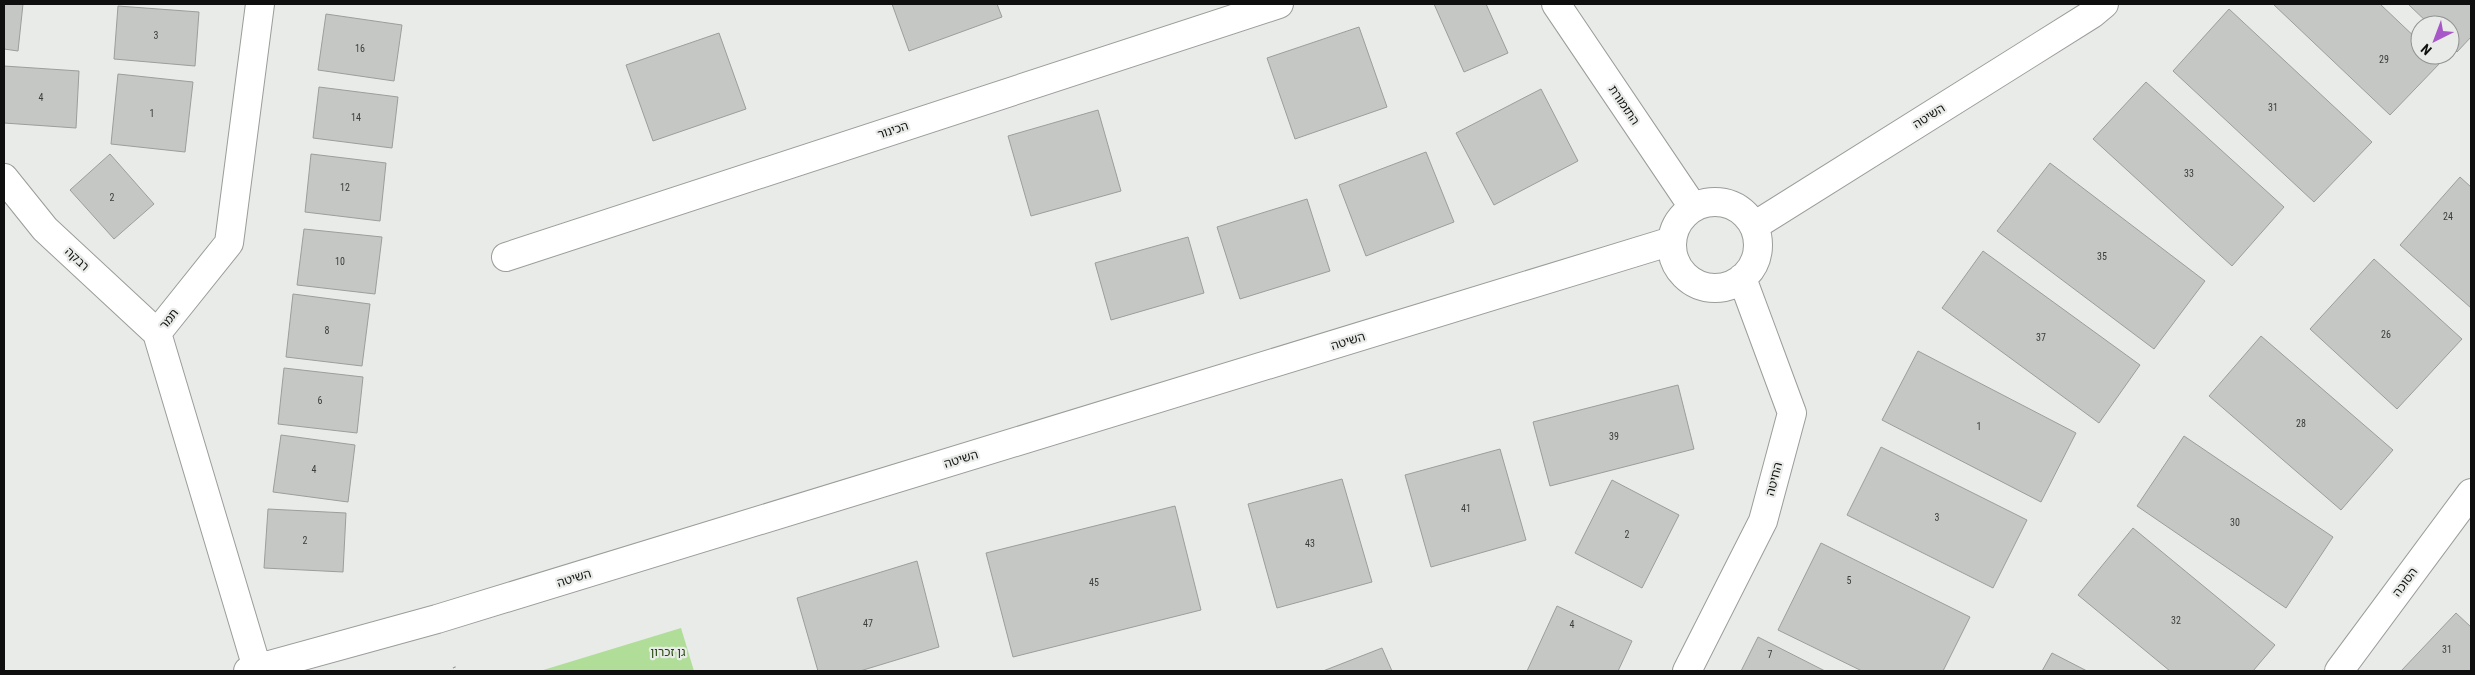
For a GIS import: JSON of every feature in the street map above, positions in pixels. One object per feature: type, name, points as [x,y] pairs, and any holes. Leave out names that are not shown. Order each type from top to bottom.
[{"type":"street","name":"תמר","points":[[253,670],[157,333],[229,243],[260,4]]},
{"type":"street","name":"הכינור","points":[[506,257],[1279,4]]},
{"type":"street","name":"התזמורת","points":[[1556,4],[1693,207]]},
{"type":"street","name":"השיטה","points":[[1754,226],[2097,7]]},
{"type":"street","name":"רבקה","points":[[4,178],[46,230],[157,333]]},
{"type":"street","points":[[1706,202],[1720,202],[1734,206],[1745,214],[1754,226],[1758,239],[1752,267],[1742,278],[1730,285],[1716,288],[1702,285],[1689,279],[1679,269],[1674,256],[1672,241],[1675,228],[1682,216],[1693,207],[1706,202]]},
{"type":"street","name":"השיטה","points":[[253,670],[437,619],[1672,241]]},
{"type":"street","name":"החיטה","points":[[1687,671],[1763,520],[1792,413],[1742,278]]},
{"type":"street","name":"הסוכה","points":[[2339,671],[2471,493]]},
{"type":"green space","name":"גן זכרון","points":[[681,628],[694,671],[540,671]]},
{"type":"building","points":[[4,4],[23,4],[18,51],[4,49]]},
{"type":"building","points":[[892,4],[997,4],[1002,17],[909,51]]},
{"type":"building","points":[[1434,4],[1486,4],[1508,53],[1464,72]]},
{"type":"building","points":[[2273,4],[2380,4],[2410,32],[2410,65],[2438,65],[2390,115]]},
{"type":"building","points":[[2408,4],[2471,4],[2471,37],[2460,49],[2460,15],[2420,15]]},
{"type":"building","points":[[118,6],[199,12],[195,66],[114,59]]},
{"type":"building","points":[[2229,9],[2372,142],[2314,202],[2173,71]]},
{"type":"building","points":[[326,14],[402,25],[394,81],[318,70]]},
{"type":"building","points":[[1359,27],[1387,107],[1295,139],[1267,58]]},
{"type":"building","points":[[719,33],[746,109],[653,141],[626,65]]},
{"type":"building","points":[[4,66],[79,71],[76,128],[4,123]]},
{"type":"building","points":[[118,74],[193,82],[185,152],[111,144]]},
{"type":"building","points":[[2146,82],[2284,207],[2232,266],[2093,139]]},
{"type":"building","points":[[319,87],[398,97],[392,148],[313,138]]},
{"type":"building","points":[[1541,89],[1578,161],[1494,205],[1456,133]]},
{"type":"building","points":[[1098,110],[1121,191],[1031,216],[1008,136]]},
{"type":"building","points":[[1426,152],[1454,222],[1366,256],[1339,185]]},
{"type":"building","points":[[110,154],[154,204],[114,239],[70,190]]},
{"type":"building","points":[[311,154],[386,163],[380,221],[305,212]]},
{"type":"building","points":[[2050,163],[2205,281],[2154,349],[1997,231]]},
{"type":"building","points":[[2460,177],[2471,187],[2471,308],[2400,245]]},
{"type":"building","points":[[1307,199],[1330,271],[1240,299],[1217,227]]},
{"type":"building","points":[[304,229],[382,237],[375,294],[297,285]]},
{"type":"building","points":[[1188,237],[1204,293],[1111,320],[1095,263]]},
{"type":"building","points":[[1983,251],[2140,365],[2099,423],[1942,308]]},
{"type":"building","points":[[2374,259],[2462,339],[2397,409],[2310,329]]},
{"type":"building","points":[[293,294],[370,304],[362,366],[286,357]]},
{"type":"building","points":[[2261,336],[2393,450],[2341,510],[2209,396]]},
{"type":"building","points":[[1918,351],[2076,433],[2041,502],[1882,420]]},
{"type":"building","points":[[284,368],[363,377],[357,433],[278,424]]},
{"type":"building","points":[[1678,385],[1694,449],[1550,486],[1533,422]]},
{"type":"building","points":[[281,435],[355,445],[348,502],[273,492]]},
{"type":"building","points":[[2184,436],[2333,537],[2286,608],[2137,506]]},
{"type":"building","points":[[1881,447],[2027,520],[1993,588],[1847,515]]},
{"type":"building","points":[[1500,449],[1526,540],[1431,567],[1405,475]]},
{"type":"building","points":[[1342,479],[1372,582],[1277,608],[1248,504]]},
{"type":"building","points":[[1612,480],[1679,515],[1642,588],[1575,553]]},
{"type":"building","points":[[1175,506],[1201,610],[1013,657],[986,553]]},
{"type":"building","points":[[268,509],[346,513],[343,572],[264,568]]},
{"type":"building","points":[[2133,528],[2275,645],[2253,671],[2170,671],[2078,595]]},
{"type":"building","points":[[1821,543],[1970,617],[1943,671],[1862,671],[1778,630]]},
{"type":"building","points":[[917,561],[939,647],[860,671],[818,671],[797,598]]},
{"type":"building","points":[[1557,606],[1632,641],[1618,671],[1527,671]]},
{"type":"building","points":[[2456,613],[2471,627],[2471,671],[2401,671]]},
{"type":"building","points":[[1758,637],[1825,671],[1741,671]]},
{"type":"building","points":[[1382,648],[1392,671],[1323,671]]},
{"type":"building","points":[[2052,653],[2087,671],[2042,671]]}]
